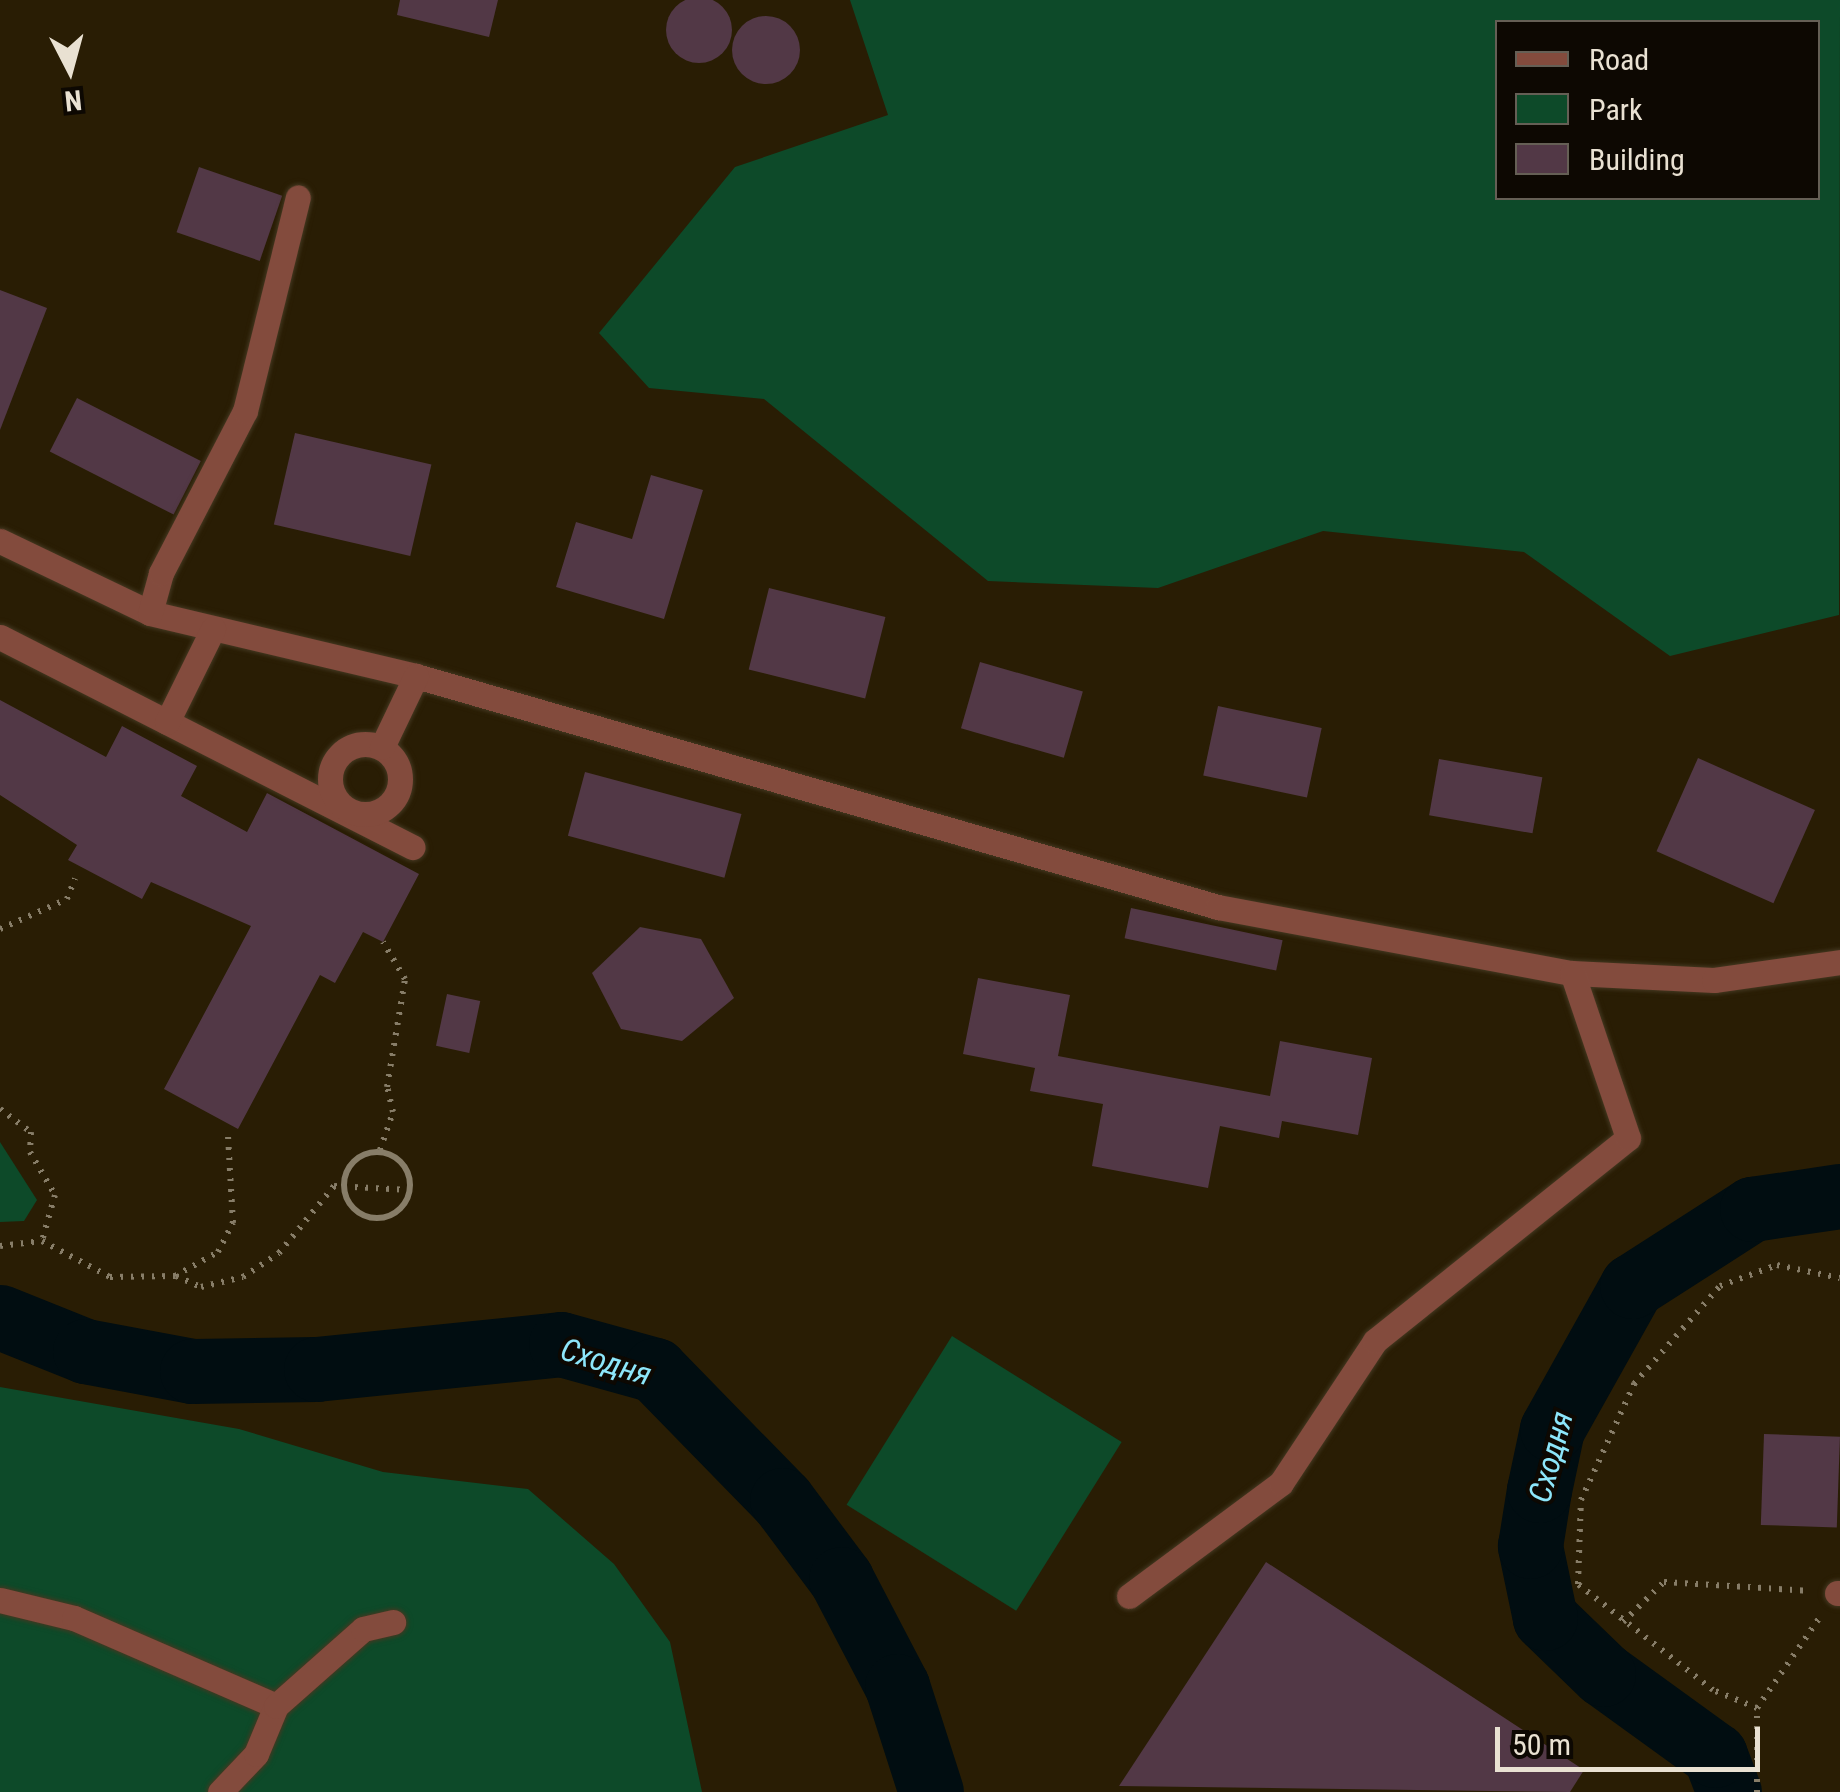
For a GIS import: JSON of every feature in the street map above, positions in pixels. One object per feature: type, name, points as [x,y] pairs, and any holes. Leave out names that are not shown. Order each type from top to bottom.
[{"type":"lane","points":[[150,613],[161,573],[245,411],[298,197]]},
{"type":"lane","points":[[0,541],[150,613],[416,676],[1218,906],[1572,973],[1714,980],[1835,968]]},
{"type":"lane","points":[[167,722],[214,629]]},
{"type":"lane","points":[[0,637],[413,847]]},
{"type":"lane","points":[[382,747],[416,676]]},
{"type":"lane","points":[[355,745],[382,747],[398,769],[396,796],[374,813],[346,812],[330,788],[334,761],[355,745]]},
{"type":"lane","points":[[1129,1596],[1281,1483],[1375,1341],[1628,1138],[1572,973]]},
{"type":"lane","points":[[0,1600],[74,1618],[276,1706]]},
{"type":"lane","points":[[220,1792],[256,1754],[276,1706],[363,1628],[392,1622]]},
{"type":"path","points":[[0,929],[67,899],[75,878]]},
{"type":"path","points":[[0,1246],[42,1241],[110,1277],[175,1276],[200,1287],[243,1277],[279,1254],[316,1201],[345,1183],[354,1162],[380,1150],[393,1112],[387,1087],[405,980],[383,942]]},
{"type":"path","points":[[0,1109],[32,1132],[30,1152],[56,1195],[42,1241]]},
{"type":"path","points":[[175,1276],[218,1252],[233,1222],[228,1136]]},
{"type":"path","points":[[345,1183],[351,1206],[372,1218],[398,1211],[410,1190],[401,1163],[380,1150]]},
{"type":"path","points":[[345,1183],[410,1190]]},
{"type":"path","points":[[1757,1708],[1713,1690],[1578,1584],[1581,1500],[1634,1384],[1720,1286],[1778,1265],[1840,1278]]},
{"type":"path","points":[[1623,1622],[1664,1582],[1838,1593]]},
{"type":"path","points":[[1757,1792],[1757,1708],[1838,1593]]},
{"type":"green space","points":[[850,0],[1840,0],[1839,615],[1670,656],[1524,552],[1323,531],[1158,588],[988,581],[764,399],[649,388],[599,333],[735,167],[888,115]]},
{"type":"green space","points":[[0,1142],[37,1200],[24,1221],[0,1222]]},
{"type":"green space","points":[[952,1336],[1122,1442],[1016,1611],[847,1505]]},
{"type":"green space","points":[[0,1387],[239,1429],[383,1472],[528,1489],[614,1564],[670,1642],[702,1792],[0,1792]]},
{"type":"building","points":[[686,-1],[712,-1],[730,17],[730,43],[712,61],[686,61],[668,43],[668,17]]},
{"type":"building","points":[[400,0],[498,0],[489,37],[397,15]]},
{"type":"building","points":[[766,16],[779,18],[790,26],[798,37],[798,63],[790,74],[779,82],[766,84],[753,82],[742,74],[734,63],[732,50],[734,37],[742,26],[753,18]]},
{"type":"building","points":[[199,167],[282,196],[260,261],[177,232]]},
{"type":"building","points":[[0,290],[47,308],[0,430]]},
{"type":"building","points":[[77,398],[201,461],[174,515],[50,451]]},
{"type":"building","points":[[295,433],[431,464],[410,556],[274,525]]},
{"type":"building","points":[[651,475],[703,490],[664,619],[556,587],[576,522],[632,539]]},
{"type":"building","points":[[769,588],[885,617],[865,699],[749,670]]},
{"type":"building","points":[[980,662],[1083,691],[1064,758],[961,728]]},
{"type":"building","points":[[0,700],[106,757],[122,726],[197,766],[181,796],[247,832],[267,793],[419,874],[383,942],[363,932],[335,983],[320,975],[238,1129],[164,1089],[251,926],[151,882],[142,899],[68,860],[77,845],[0,795]]},
{"type":"building","points":[[1218,706],[1322,728],[1307,797],[1203,775]]},
{"type":"building","points":[[1698,758],[1815,810],[1773,903],[1657,851]]},
{"type":"building","points":[[1439,759],[1542,777],[1533,833],[1429,815]]},
{"type":"building","points":[[585,772],[741,814],[724,878],[568,836]]},
{"type":"building","points":[[1131,908],[1283,940],[1276,971],[1125,938]]},
{"type":"building","points":[[640,927],[701,939],[734,998],[682,1041],[621,1029],[592,973]]},
{"type":"building","points":[[978,978],[1070,995],[1058,1056],[1270,1096],[1280,1041],[1372,1058],[1358,1135],[1282,1121],[1279,1138],[1220,1126],[1208,1188],[1092,1166],[1103,1104],[1030,1091],[1035,1068],[963,1054]]},
{"type":"building","points":[[447,994],[480,1001],[469,1053],[436,1046]]},
{"type":"building","points":[[1764,1434],[1840,1437],[1837,1528],[1761,1525]]},
{"type":"building","points":[[1266,1562],[1584,1770],[1570,1792],[1119,1786]]},
{"type":"waterway","name":"Сходня","points":[[1729,1792],[1715,1755],[1603,1674],[1545,1618],[1530,1546],[1539,1490],[1552,1429],[1632,1286],[1752,1209],[1840,1196]]},
{"type":"waterway","name":"Сходня","points":[[0,1317],[85,1351],[192,1371],[316,1369],[561,1344],[655,1370],[782,1500],[841,1579],[897,1686],[931,1792]]}]
